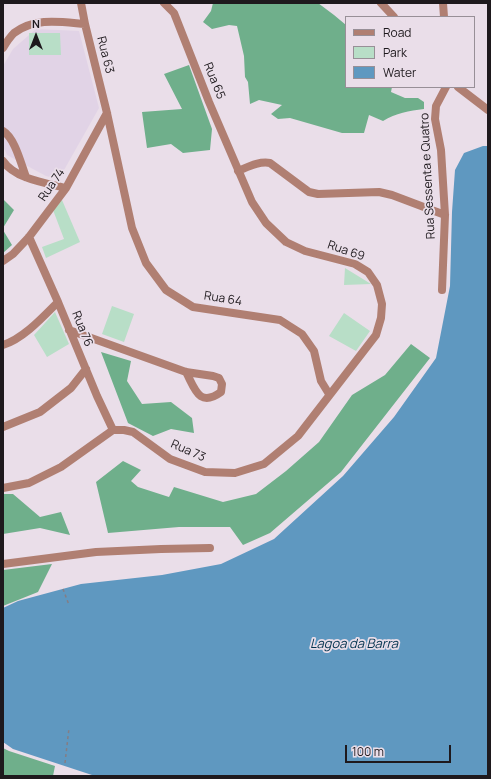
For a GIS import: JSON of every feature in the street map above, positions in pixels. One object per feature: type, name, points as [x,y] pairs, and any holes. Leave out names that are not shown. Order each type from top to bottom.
[{"type":"street","name":"Rua 63","points":[[81,3],[107,113]]},
{"type":"street","name":"Rua 65","points":[[164,3],[174,13],[238,171]]},
{"type":"street","points":[[381,3],[393,16]]},
{"type":"street","points":[[443,3],[444,16]]},
{"type":"street","points":[[3,48],[13,34],[27,25],[50,20],[85,24]]},
{"type":"street","name":"Rua Sessenta e Quatro","points":[[442,290],[445,215],[441,150],[435,119],[436,106],[445,88]]},
{"type":"street","points":[[459,88],[488,110]]},
{"type":"street","name":"Rua 74","points":[[3,261],[29,237],[66,188],[107,113]]},
{"type":"street","name":"Rua 64","points":[[107,113],[132,228],[146,263],[166,290],[193,307],[280,320],[302,334],[314,351],[321,381],[329,394]]},
{"type":"street","points":[[3,131],[10,136],[14,143],[26,177]]},
{"type":"street","points":[[3,161],[14,173],[66,188]]},
{"type":"street","points":[[238,171],[258,163],[270,163],[309,192],[318,194],[379,192],[392,195],[445,215]]},
{"type":"street","name":"Rua 69","points":[[238,171],[252,202],[266,223],[286,242],[305,251],[355,264],[368,272],[377,285],[382,304],[381,318],[376,335],[329,394]]},
{"type":"street","name":"Rua 76","points":[[29,237],[113,430]]},
{"type":"street","points":[[3,345],[10,343],[38,322],[58,302]]},
{"type":"street","points":[[69,330],[186,372]]},
{"type":"street","points":[[3,427],[40,412],[71,388],[86,369]]},
{"type":"street","name":"Rua 73","points":[[113,430],[133,432],[170,459],[205,472],[235,473],[264,464],[298,436],[329,394]]},
{"type":"street","points":[[3,488],[29,483],[61,467],[113,430]]},
{"type":"street","points":[[3,564],[96,552],[210,548]]},
{"type":"path","points":[[63,589],[69,605]]},
{"type":"path","points":[[65,763],[69,728]]},
{"type":"shaded area","points":[[36,29],[79,31],[99,108],[59,179],[46,176],[7,155],[3,146],[3,66],[13,49]]},
{"type":"green space","points":[[213,3],[318,3],[345,24],[345,88],[392,88],[391,92],[405,98],[418,98],[424,102],[424,109],[398,114],[383,121],[369,115],[364,133],[342,133],[290,118],[278,119],[271,114],[282,105],[259,100],[250,104],[248,82],[245,77],[244,56],[237,26],[229,25],[212,29],[203,22],[211,11]]},
{"type":"green space","points":[[29,33],[60,33],[61,55],[29,55]]},
{"type":"green space","points":[[189,65],[212,129],[210,150],[183,153],[171,144],[147,148],[142,112],[182,109],[164,74]]},
{"type":"green space","points":[[3,199],[14,210],[3,228]]},
{"type":"green space","points":[[62,200],[80,242],[46,258],[42,247],[64,239],[53,210]]},
{"type":"green space","points":[[3,230],[12,245],[3,253]]},
{"type":"green space","points":[[345,268],[371,284],[344,285]]},
{"type":"green space","points":[[112,306],[134,314],[124,342],[102,334]]},
{"type":"green space","points":[[55,312],[69,344],[47,357],[34,335]]},
{"type":"green space","points":[[344,313],[370,331],[356,351],[329,336]]},
{"type":"green space","points":[[411,344],[430,358],[341,472],[270,533],[243,545],[230,527],[179,527],[108,533],[96,482],[123,461],[141,470],[131,481],[138,487],[169,497],[174,487],[223,502],[256,494],[286,471],[319,442],[352,395],[385,375]]},
{"type":"green space","points":[[101,352],[131,361],[127,381],[142,404],[171,402],[192,418],[194,433],[171,429],[153,436],[128,423]]},
{"type":"green space","points":[[3,494],[13,494],[40,517],[61,512],[70,535],[40,528],[3,534]]},
{"type":"green space","points":[[52,564],[38,592],[3,606],[3,570]]},
{"type":"green space","points":[[3,748],[55,766],[53,776],[3,776]]},
{"type":"water","name":"Lagoa da Barra","points":[[483,146],[488,146],[488,776],[95,776],[13,749],[3,742],[3,608],[18,601],[81,584],[162,575],[221,564],[274,539],[343,476],[394,417],[436,358],[450,286],[455,170],[464,153]]}]
